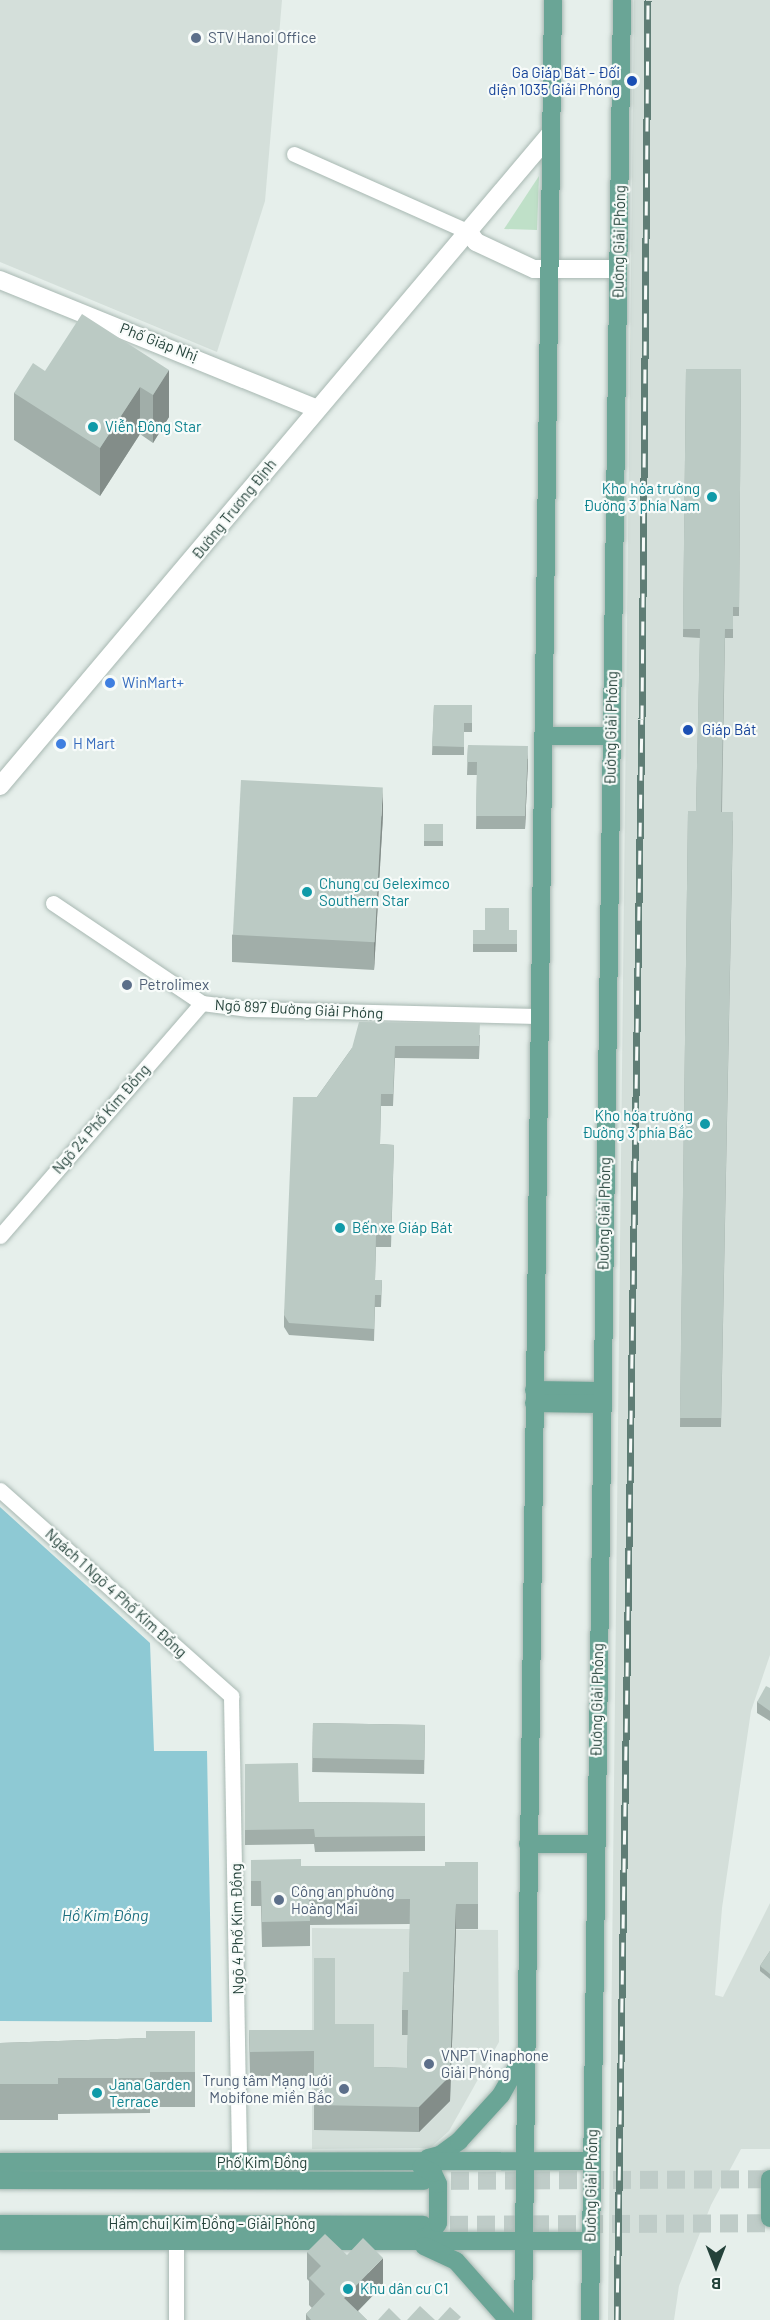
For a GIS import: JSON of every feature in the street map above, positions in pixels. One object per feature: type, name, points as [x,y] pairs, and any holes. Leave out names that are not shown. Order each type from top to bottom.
[{"type":"main road","points":[[523,2320],[554,0]]},
{"type":"main road","name":"Đường Giải Phóng","points":[[590,2320],[622,0]]},
{"type":"main road","name":"Đường Trương Định","points":[[0,786],[316,408],[469,232],[551,133]]},
{"type":"main road","points":[[469,232],[476,242],[534,269],[618,269]]},
{"type":"main road","name":"Phố Giáp Nhị","points":[[0,280],[316,408]]},
{"type":"main road","points":[[543,736],[611,736]]},
{"type":"main road","points":[[534,1396],[601,1397]]},
{"type":"main road","points":[[528,1844],[595,1844]]},
{"type":"main road","points":[[394,2162],[441,2155],[454,2147],[508,2086],[526,2044]]},
{"type":"main road","name":"Phố Kim Đồng","points":[[0,2162],[592,2161]]},
{"type":"main road","points":[[394,2162],[423,2167],[433,2173],[438,2184],[438,2223],[430,2235],[395,2243]]},
{"type":"main road","points":[[770,2179],[770,2218]]},
{"type":"main road","points":[[0,2180],[424,2181]]},
{"type":"main road","name":"Hầm chui Kim Đồng - Giải Phóng","points":[[0,2224],[423,2225]]},
{"type":"main road","points":[[0,2241],[395,2243],[590,2241]]},
{"type":"main road","points":[[395,2243],[423,2246],[456,2261],[508,2320]]},
{"type":"street","points":[[294,154],[469,232]]},
{"type":"street","name":"Ngõ 897 Đường Giải Phóng","points":[[53,903],[202,1004],[260,1009],[539,1016]]},
{"type":"street","name":"Ngõ 24 Phố Kim Đồng","points":[[0,1236],[202,1004]]},
{"type":"street","name":"Ngách 1 Ngõ 4 Phố Kim Đồng","points":[[0,1490],[231,1696]]},
{"type":"street","name":"Ngõ 4 Phố Kim Đồng","points":[[231,1696],[239,2163]]},
{"type":"street","points":[[176,2242],[176,2320]]},
{"type":"shaded area","points":[[0,0],[282,0],[265,201],[217,352],[0,262]]},
{"type":"shaded area","points":[[634,0],[770,0],[770,1655],[751,1711],[722,1908],[715,1995],[723,1997],[770,1903],[770,2149],[741,2149],[711,2205],[679,2286],[674,2320],[608,2320]]},
{"type":"shaded area","points":[[312,1928],[498,1930],[499,2042],[449,2131],[430,2148],[312,2149]]},
{"type":"green space","points":[[539,176],[537,230],[504,229]]},
{"type":"water","name":"Hồ Kim Đồng","points":[[0,1507],[150,1643],[154,1751],[207,1751],[212,2022],[0,2021]]},
{"type":"building","points":[[82,314],[169,370],[153,395],[140,387],[100,448],[14,393],[33,363],[45,371]]},
{"type":"building","points":[[686,369],[741,369],[739,607],[733,607],[733,629],[725,629],[721,812],[733,812],[721,1418],[680,1418],[688,811],[696,811],[700,629],[683,629]]},
{"type":"building","points":[[434,705],[472,705],[472,723],[464,723],[464,747],[432,746]]},
{"type":"building","points":[[468,745],[528,746],[525,816],[476,816],[477,762],[467,762]]},
{"type":"building","name":"Chung cư Geleximco Southern Star","points":[[241,780],[383,787],[375,942],[233,935]]},
{"type":"building","points":[[424,824],[443,824],[443,841],[424,841]]},
{"type":"building","points":[[485,908],[509,908],[509,930],[517,930],[517,944],[473,944],[473,930],[485,930]]},
{"type":"building","name":"Bến xe Giáp Bát","points":[[359,1022],[480,1023],[479,1046],[395,1046],[393,1094],[381,1094],[380,1144],[394,1145],[391,1235],[376,1235],[375,1280],[382,1280],[381,1295],[375,1295],[374,1329],[289,1323],[284,1315],[293,1097],[317,1097],[352,1048]]},
{"type":"building","points":[[766,1686],[770,1688],[770,1711],[757,1702]]},
{"type":"building","points":[[313,1723],[425,1725],[424,1760],[312,1758]]},
{"type":"building","points":[[298,1763],[299,1802],[425,1803],[425,1836],[315,1837],[314,1829],[245,1830],[245,1764]]},
{"type":"building","points":[[301,1859],[301,1866],[445,1866],[445,1862],[478,1862],[478,1904],[456,1904],[450,2076],[419,2107],[314,2105],[314,2051],[250,2052],[249,2030],[314,2030],[314,1958],[335,1958],[335,2024],[374,2024],[374,2067],[407,2068],[408,2010],[402,2010],[403,1972],[409,1972],[410,1899],[309,1900],[310,1921],[262,1922],[261,1881],[251,1881],[251,1860]]},
{"type":"building","points":[[770,1951],[770,1974],[760,1966]]},
{"type":"building","points":[[146,2031],[195,2031],[195,2072],[150,2072],[150,2078],[58,2078],[58,2084],[0,2084],[0,2043],[146,2038]]},
{"type":"building","points":[[325,2234],[347,2255],[363,2238],[383,2258],[344,2298],[367,2320],[311,2320],[306,2314],[325,2294],[309,2278],[321,2266],[307,2252]]},
{"type":"building","points":[[420,2306],[435,2320],[407,2320]]},
{"type":"building","points":[[450,2307],[461,2317],[458,2320],[438,2320]]},
{"type":"building","points":[[389,2308],[401,2320],[378,2320]]},
{"type":"tunnel","points":[[424,2181],[770,2179]]},
{"type":"tunnel","points":[[423,2225],[770,2223]]},
{"type":"railway","points":[[617,2320],[642,719],[648,0]]},
{"type":"place","name":"STV Hanoi Office","points":[[196,38]]},
{"type":"place","name":"Ga Giáp Bát - Đối diện 1035 Giải Phóng","points":[[632,81]]},
{"type":"place","name":"Viễn Đông Star","points":[[93,427]]},
{"type":"place","name":"Kho hóa trường Đường 3 phía Nam","points":[[712,497]]},
{"type":"place","name":"WinMart+","points":[[110,683]]},
{"type":"place","name":"Giáp Bát","points":[[688,730]]},
{"type":"place","name":"H Mart","points":[[61,744]]},
{"type":"place","name":"Chung cư Geleximco Southern Star","points":[[307,892]]},
{"type":"place","name":"Petrolimex","points":[[127,985]]},
{"type":"place","name":"Kho hóa trường Đường 3 phía Bắc","points":[[705,1124]]},
{"type":"place","name":"Bến xe Giáp Bát","points":[[340,1228]]},
{"type":"place","name":"Công an phường Hoàng Mai","points":[[279,1900]]},
{"type":"place","name":"VNPT Vinaphone Giải Phóng","points":[[429,2064]]},
{"type":"place","name":"Trung tâm Mạng lưới Mobifone miền Bắc","points":[[344,2089]]},
{"type":"place","name":"Jana Garden Terrace","points":[[97,2093]]},
{"type":"place","name":"Khu dân cư C1","points":[[348,2289]]}]
